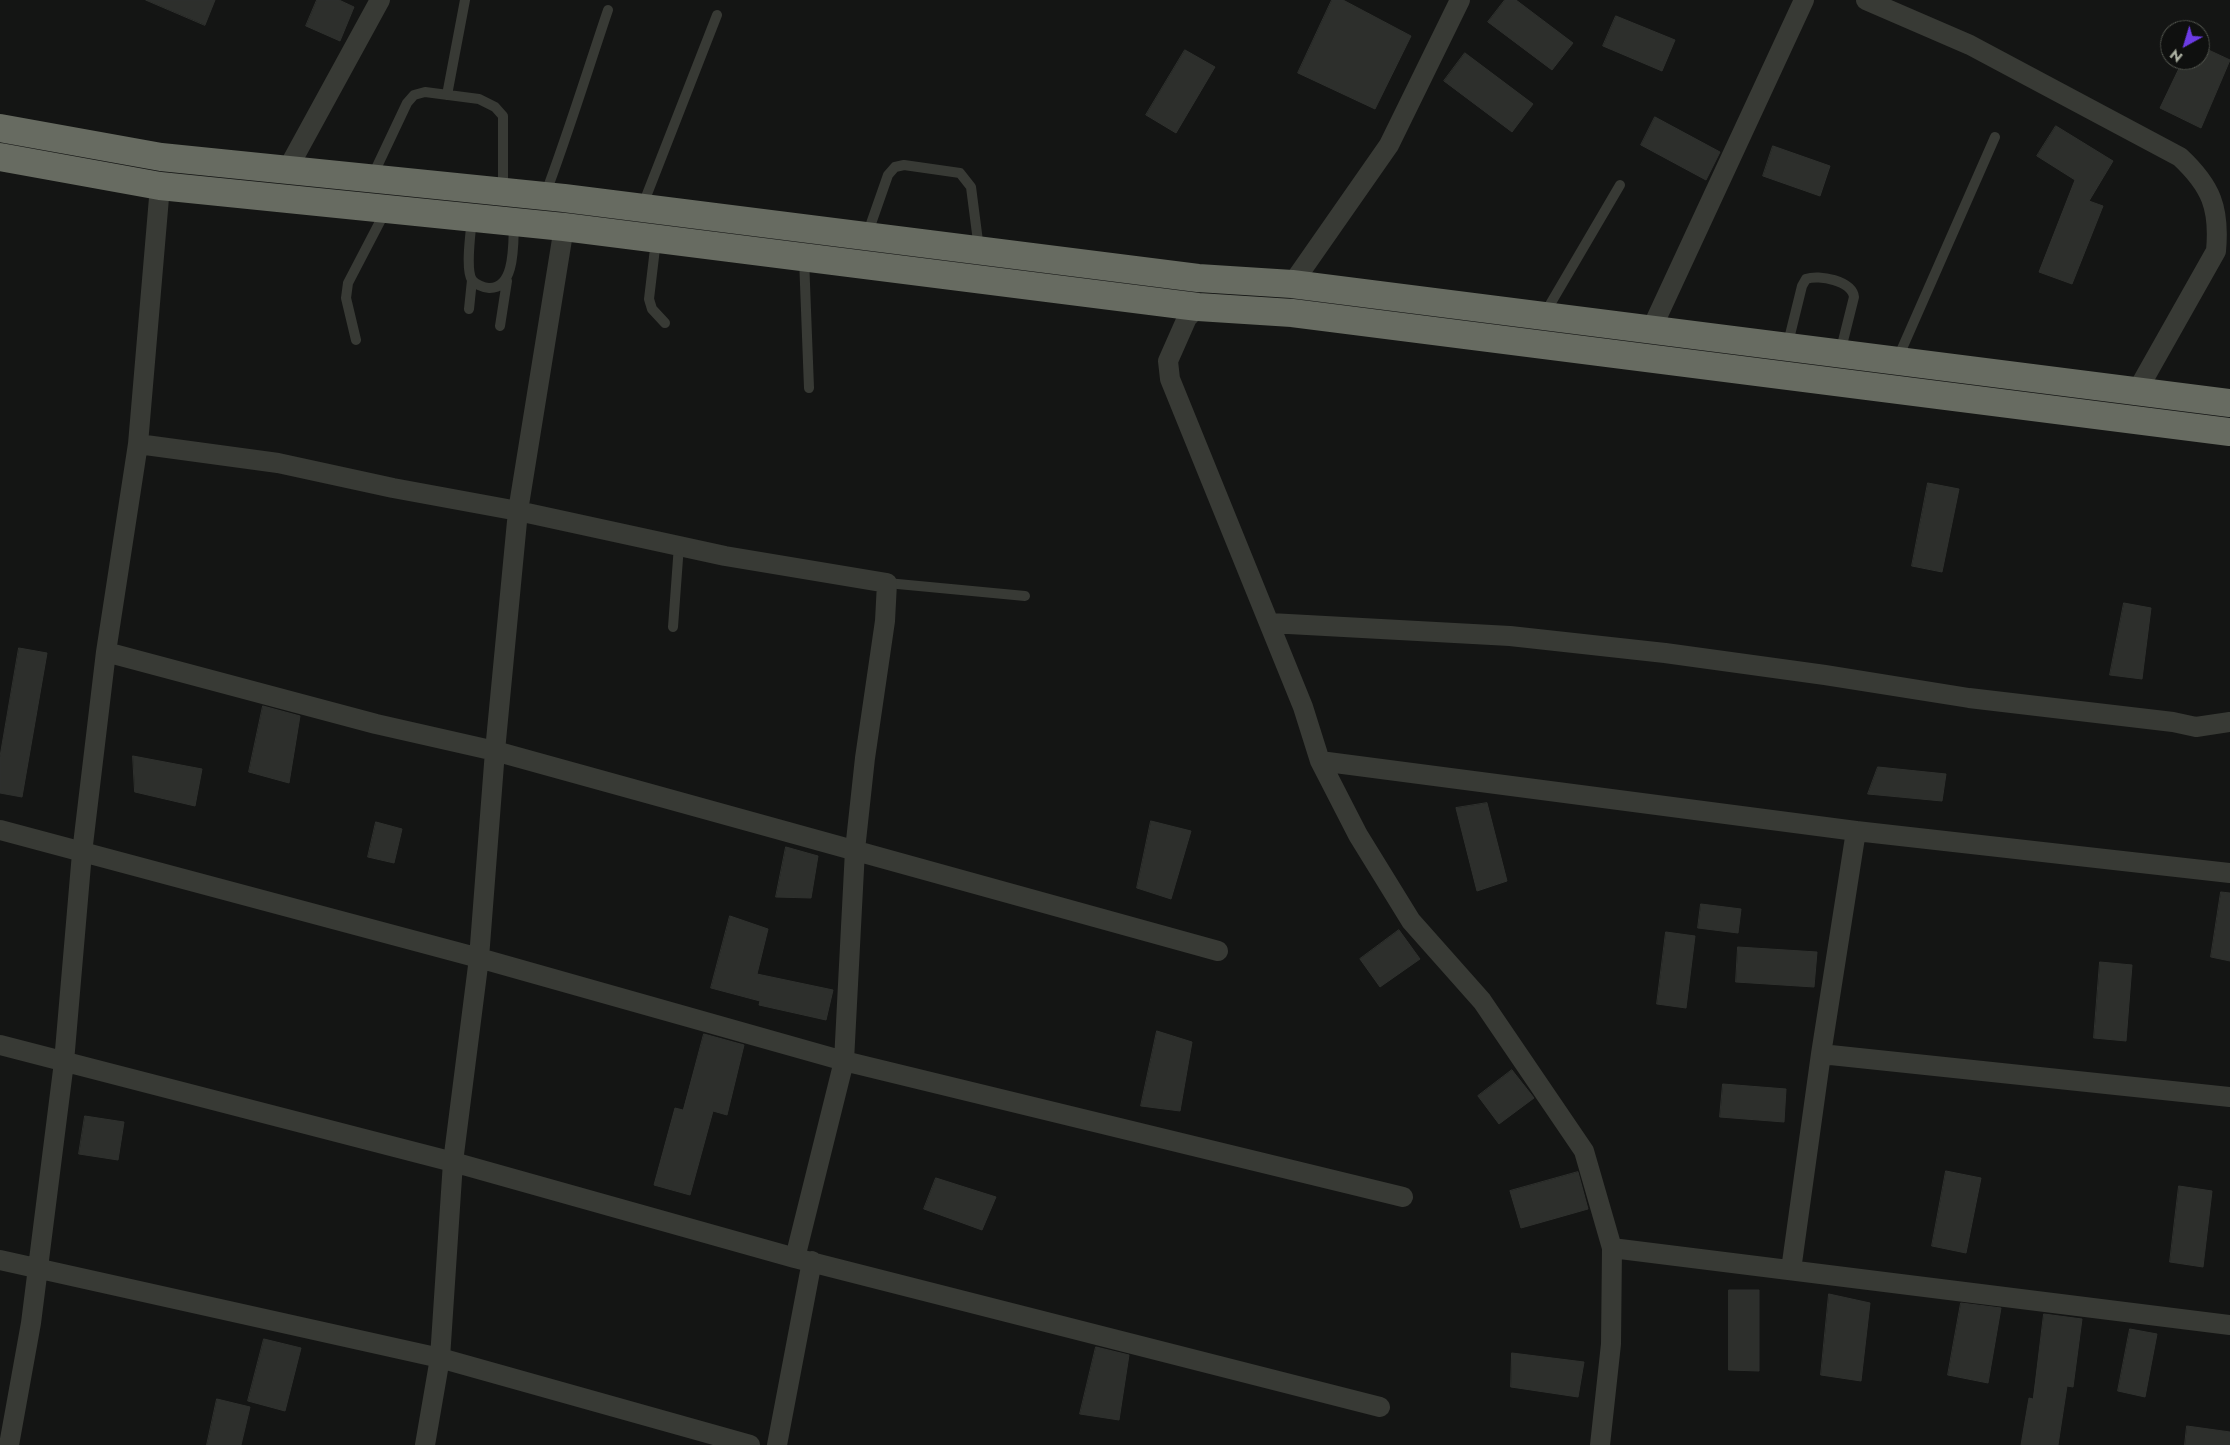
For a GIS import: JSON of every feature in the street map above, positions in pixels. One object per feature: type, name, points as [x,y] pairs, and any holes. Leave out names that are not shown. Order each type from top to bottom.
[{"type":"highway","points":[[0,128],[161,157],[545,196],[1198,278],[1292,284],[2230,403]]},
{"type":"highway","points":[[0,157],[160,186],[564,227],[1198,307],[1292,313],[2230,432]]},
{"type":"street","points":[[287,170],[380,0]]},
{"type":"street","points":[[1651,330],[1804,0]]},
{"type":"street","points":[[1866,0],[1970,45],[2180,157],[2198,174],[2213,204],[2218,227],[2216,251],[2137,391]]},
{"type":"street","points":[[1292,284],[1389,145],[1455,2]]},
{"type":"street","points":[[9,1445],[31,1323],[64,1062],[82,853],[106,652],[138,444],[160,186]]},
{"type":"street","points":[[425,1445],[440,1358],[453,1162],[479,958],[495,751],[518,511],[564,227]]},
{"type":"street","points":[[1198,307],[1187,318],[1168,361],[1170,379],[1303,707],[1320,761],[1358,835],[1411,921],[1482,1001],[1584,1151],[1612,1248],[1611,1344],[1600,1445]]},
{"type":"street","points":[[138,444],[278,463],[393,488],[518,511],[725,556],[887,583],[885,621],[865,758],[855,850],[844,1061],[804,1260],[777,1445]]},
{"type":"street","points":[[1270,623],[1510,636],[1665,653],[1825,675],[1969,698],[2173,722],[2196,727],[2230,722]]},
{"type":"street","points":[[106,652],[376,724],[495,751],[1218,951]]},
{"type":"street","points":[[1320,761],[1856,831],[2230,873]]},
{"type":"street","points":[[0,830],[479,958],[844,1061],[1403,1196]]},
{"type":"street","points":[[1792,1270],[1820,1054],[1856,831]]},
{"type":"street","points":[[0,1045],[453,1162],[804,1260],[1380,1407]]},
{"type":"street","points":[[1820,1054],[2230,1097]]},
{"type":"street","points":[[1612,1248],[2230,1325]]},
{"type":"street","points":[[0,1260],[440,1358],[750,1445]]},
{"type":"lane","points":[[447,95],[465,0]]},
{"type":"lane","points":[[545,196],[570,128],[608,10]]},
{"type":"lane","points":[[641,208],[717,15]]},
{"type":"lane","points":[[371,178],[407,103],[414,95],[425,92],[479,99],[495,107],[503,116],[503,192]]},
{"type":"lane","points":[[1897,361],[1994,137]]},
{"type":"lane","points":[[866,236],[888,175],[895,167],[904,164],[960,173],[967,180],[970,188],[979,250]]},
{"type":"lane","points":[[1544,316],[1620,185]]},
{"type":"lane","points":[[356,340],[346,298],[348,283],[387,209]]},
{"type":"lane","points":[[469,308],[472,280],[469,268],[472,218]]},
{"type":"lane","points":[[500,326],[515,222]]},
{"type":"lane","points":[[657,239],[649,299],[652,309],[665,323]]},
{"type":"lane","points":[[804,257],[809,388]]},
{"type":"lane","points":[[1786,347],[1802,286],[1806,279],[1815,276],[1846,284],[1853,291],[1854,297],[1840,354]]},
{"type":"lane","points":[[472,280],[481,286],[489,288],[498,287],[508,277]]},
{"type":"lane","points":[[673,627],[679,546]]},
{"type":"lane","points":[[887,583],[1025,596]]},
{"type":"building","points":[[146,0],[215,0],[205,25]]},
{"type":"building","points":[[317,0],[339,0],[354,7],[340,41],[306,26]]},
{"type":"building","points":[[1332,0],[1343,0],[1411,36],[1375,109],[1298,73]]},
{"type":"building","points":[[1505,0],[1516,0],[1573,43],[1552,70],[1488,22]]},
{"type":"building","points":[[1616,16],[1675,40],[1662,71],[1603,46]]},
{"type":"building","points":[[1185,50],[1215,67],[1176,133],[1146,115]]},
{"type":"building","points":[[2210,51],[2230,60],[2201,128],[2160,108],[2178,70],[2210,70]]},
{"type":"building","points":[[1465,53],[1533,104],[1512,132],[1444,81]]},
{"type":"building","points":[[1655,117],[1720,152],[1706,180],[1641,145]]},
{"type":"building","points":[[2056,126],[2113,161],[2089,201],[2103,206],[2072,284],[2039,272],[2075,180],[2037,156]]},
{"type":"building","points":[[1773,146],[1830,166],[1820,196],[1763,176]]},
{"type":"building","points":[[1928,483],[1959,489],[1942,572],[1912,566]]},
{"type":"building","points":[[2124,603],[2151,608],[2142,679],[2110,675]]},
{"type":"building","points":[[19,648],[47,653],[22,797],[0,793],[0,757]]},
{"type":"building","points":[[263,706],[300,716],[289,783],[249,772]]},
{"type":"building","points":[[133,756],[202,769],[195,806],[135,792]]},
{"type":"building","points":[[1878,767],[1946,774],[1942,801],[1868,794]]},
{"type":"building","points":[[1487,803],[1507,881],[1477,891],[1456,808]]},
{"type":"building","points":[[1151,821],[1191,831],[1171,899],[1137,888]]},
{"type":"building","points":[[376,822],[402,829],[394,863],[368,857]]},
{"type":"building","points":[[786,847],[818,856],[811,898],[776,897]]},
{"type":"building","points":[[2221,892],[2230,893],[2230,961],[2211,957]]},
{"type":"building","points":[[1701,904],[1741,909],[1738,933],[1698,928]]},
{"type":"building","points":[[730,916],[768,929],[757,974],[833,990],[826,1020],[759,1005],[760,1001],[711,988]]},
{"type":"building","points":[[1399,930],[1420,959],[1380,987],[1360,959]]},
{"type":"building","points":[[1666,932],[1695,936],[1686,1008],[1657,1004]]},
{"type":"building","points":[[1738,947],[1817,952],[1814,987],[1736,982]]},
{"type":"building","points":[[2100,962],[2132,965],[2126,1041],[2094,1038]]},
{"type":"building","points":[[1157,1031],[1192,1042],[1180,1111],[1141,1106]]},
{"type":"building","points":[[704,1034],[744,1045],[727,1115],[713,1111],[690,1195],[654,1185],[675,1108],[683,1110]]},
{"type":"building","points":[[1512,1070],[1534,1098],[1499,1124],[1478,1096]]},
{"type":"building","points":[[1723,1084],[1786,1089],[1784,1122],[1720,1117]]},
{"type":"building","points":[[85,1116],[124,1122],[118,1160],[79,1154]]},
{"type":"building","points":[[1946,1171],[1981,1178],[1966,1253],[1932,1246]]},
{"type":"building","points":[[1578,1172],[1588,1209],[1521,1228],[1510,1191]]},
{"type":"building","points":[[936,1178],[996,1197],[982,1230],[924,1209]]},
{"type":"building","points":[[2179,1186],[2212,1191],[2203,1267],[2170,1262]]},
{"type":"building","points":[[1729,1290],[1759,1290],[1759,1371],[1729,1370]]},
{"type":"building","points":[[1829,1294],[1870,1303],[1861,1381],[1821,1375]]},
{"type":"building","points":[[1961,1303],[2001,1308],[1988,1383],[1948,1375]]},
{"type":"building","points":[[2044,1314],[2082,1319],[2073,1387],[2067,1386],[2058,1445],[2021,1445],[2029,1398],[2033,1399]]},
{"type":"building","points":[[2130,1329],[2157,1334],[2145,1397],[2118,1391]]},
{"type":"building","points":[[264,1339],[301,1348],[285,1411],[248,1401]]},
{"type":"building","points":[[1096,1347],[1129,1355],[1119,1420],[1080,1414]]},
{"type":"building","points":[[1512,1353],[1584,1362],[1578,1397],[1511,1387]]},
{"type":"building","points":[[217,1399],[250,1407],[241,1445],[207,1445]]},
{"type":"building","points":[[2187,1426],[2230,1432],[2230,1445],[2185,1445]]}]
